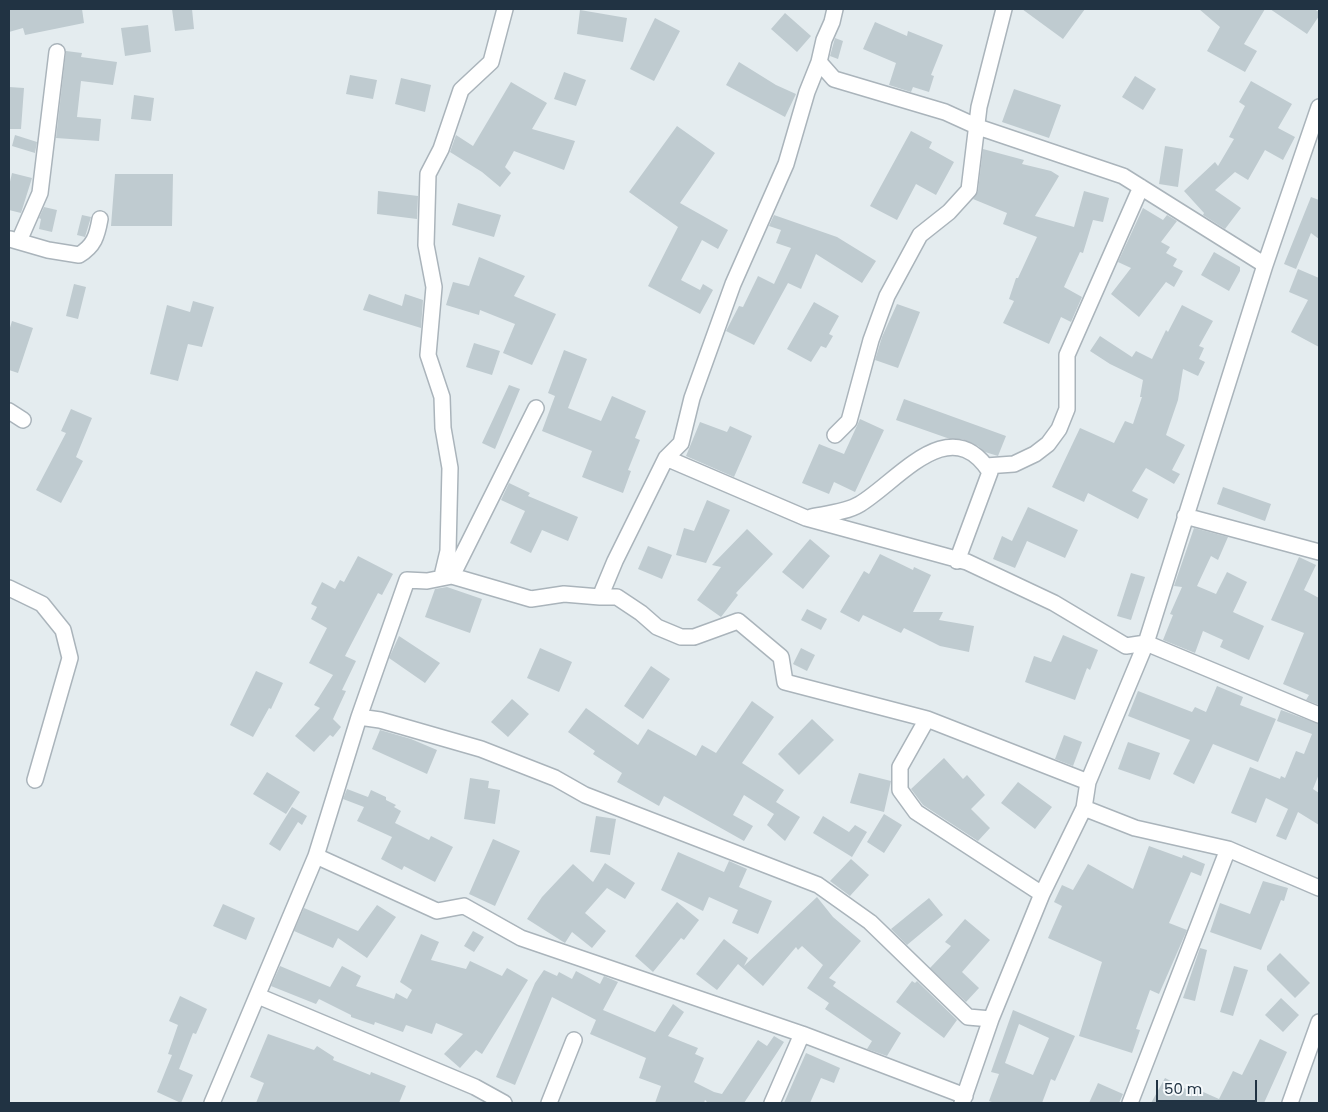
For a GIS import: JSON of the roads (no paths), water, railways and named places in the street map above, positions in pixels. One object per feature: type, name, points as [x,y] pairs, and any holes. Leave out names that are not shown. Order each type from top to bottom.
[{"type":"street","points":[[447,576],[450,468],[443,428],[442,397],[428,355],[434,287],[426,245],[428,174],[442,149],[461,90],[491,62],[505,9]]},
{"type":"street","points":[[600,597],[615,561],[666,458],[681,443],[692,398],[733,284],[786,164],[807,92],[819,62],[824,40],[832,22],[835,9]]},
{"type":"street","points":[[835,435],[848,421],[871,340],[892,288],[920,235],[949,212],[969,190],[979,107],[1004,9]]},
{"type":"street","points":[[56,52],[40,193],[14,240],[48,250],[79,255],[88,250],[97,238],[100,219]]},
{"type":"street","points":[[819,62],[834,79],[945,112],[978,127],[1123,176],[1265,265]]},
{"type":"street","points":[[807,92],[834,79]]},
{"type":"street","points":[[316,856],[437,911],[464,906],[521,938],[802,1034],[963,1099],[991,1018],[1042,894],[1084,808],[1088,782],[1146,643],[1265,265],[1319,107]]},
{"type":"street","points":[[986,466],[1014,464],[1048,444],[1060,429],[1067,409],[1067,355],[1141,187]]},
{"type":"street","points":[[447,576],[536,408]]},
{"type":"street","points":[[9,411],[23,420]]},
{"type":"street","points":[[806,518],[858,506],[913,461],[946,446],[964,450],[981,458],[990,472],[957,561]]},
{"type":"street","points":[[666,458],[806,518],[957,561],[967,562],[1054,603],[1126,646],[1146,643],[1319,715]]},
{"type":"street","points":[[1185,516],[1319,552]]},
{"type":"street","points":[[212,1103],[316,856],[359,717],[407,580],[427,581],[447,576],[531,599],[564,594],[617,597],[641,612],[657,627],[681,637],[694,637],[738,621],[781,657],[785,682],[927,718],[1088,782]]},
{"type":"street","points":[[9,588],[42,604],[63,630],[70,658],[35,780]]},
{"type":"street","points":[[359,717],[380,720],[481,749],[555,778],[585,795],[818,885],[870,922],[968,1017],[991,1018]]},
{"type":"street","points":[[927,718],[900,767],[900,790],[916,812],[1042,894]]},
{"type":"street","points":[[1084,808],[1135,828],[1228,849],[1319,888]]},
{"type":"street","points":[[1130,1103],[1228,849]]},
{"type":"street","points":[[258,996],[475,1087],[504,1103]]},
{"type":"street","points":[[1290,1103],[1315,1045],[1319,1022]]},
{"type":"street","points":[[772,1103],[802,1034]]},
{"type":"street","points":[[549,1103],[574,1040]]}]
